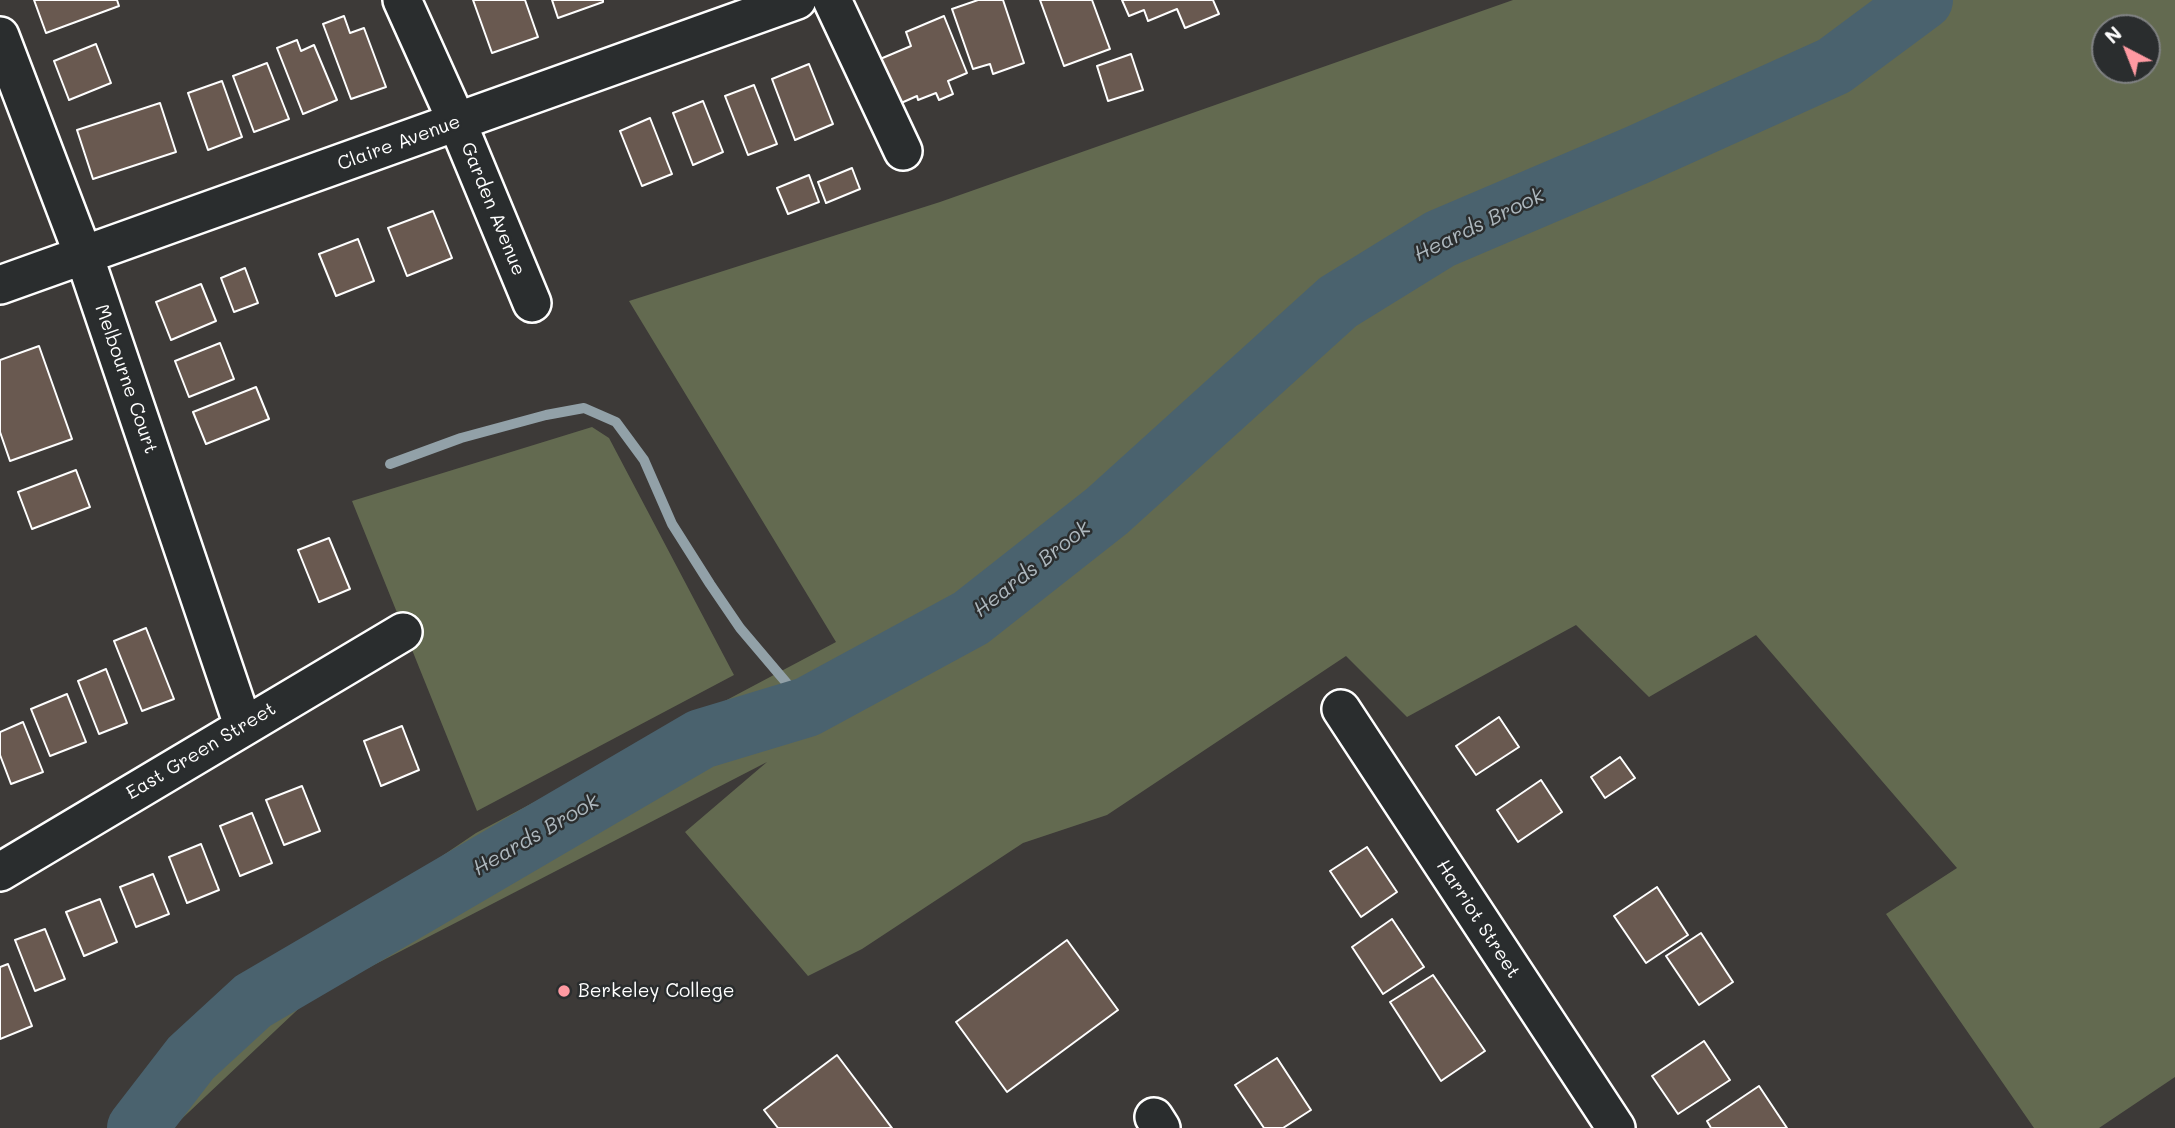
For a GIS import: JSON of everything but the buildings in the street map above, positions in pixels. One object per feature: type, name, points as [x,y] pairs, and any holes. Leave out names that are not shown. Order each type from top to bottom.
[{"type":"street","name":"Garden Avenue","points":[[402,0],[457,122],[532,303]]},
{"type":"street","name":"Claire Avenue","points":[[0,285],[797,0]]},
{"type":"street","points":[[832,0],[903,151]]},
{"type":"street","name":"Melbourne Court","points":[[0,36],[84,257],[243,725]]},
{"type":"street","name":"East Green Street","points":[[0,872],[403,632]]},
{"type":"street","name":"Harriot Street","points":[[1341,709],[1616,1128]]},
{"type":"green space","points":[[1513,0],[2175,0],[2175,1077],[2099,1128],[2034,1128],[1886,914],[1957,868],[1756,635],[1649,697],[1576,625],[1407,717],[1346,656],[1107,815],[1023,843],[862,949],[808,976],[685,832],[767,762],[310,998],[172,1128],[113,1128],[191,1026],[476,833],[836,642],[629,301],[940,202]]},
{"type":"green space","points":[[592,427],[609,438],[734,675],[477,811],[352,501]]},
{"type":"waterway","name":"Heards Brook","points":[[137,1128],[191,1058],[253,1001],[701,739],[807,707],[971,618],[1107,511],[1338,302],[1440,239],[1637,155],[1834,66],[1923,0]]},
{"type":"waterway","points":[[390,464],[461,438],[546,415],[584,408],[616,422],[644,460],[672,524],[710,584],[740,628],[807,707]]},
{"type":"place","name":"Berkeley College","points":[[564,991]]}]
